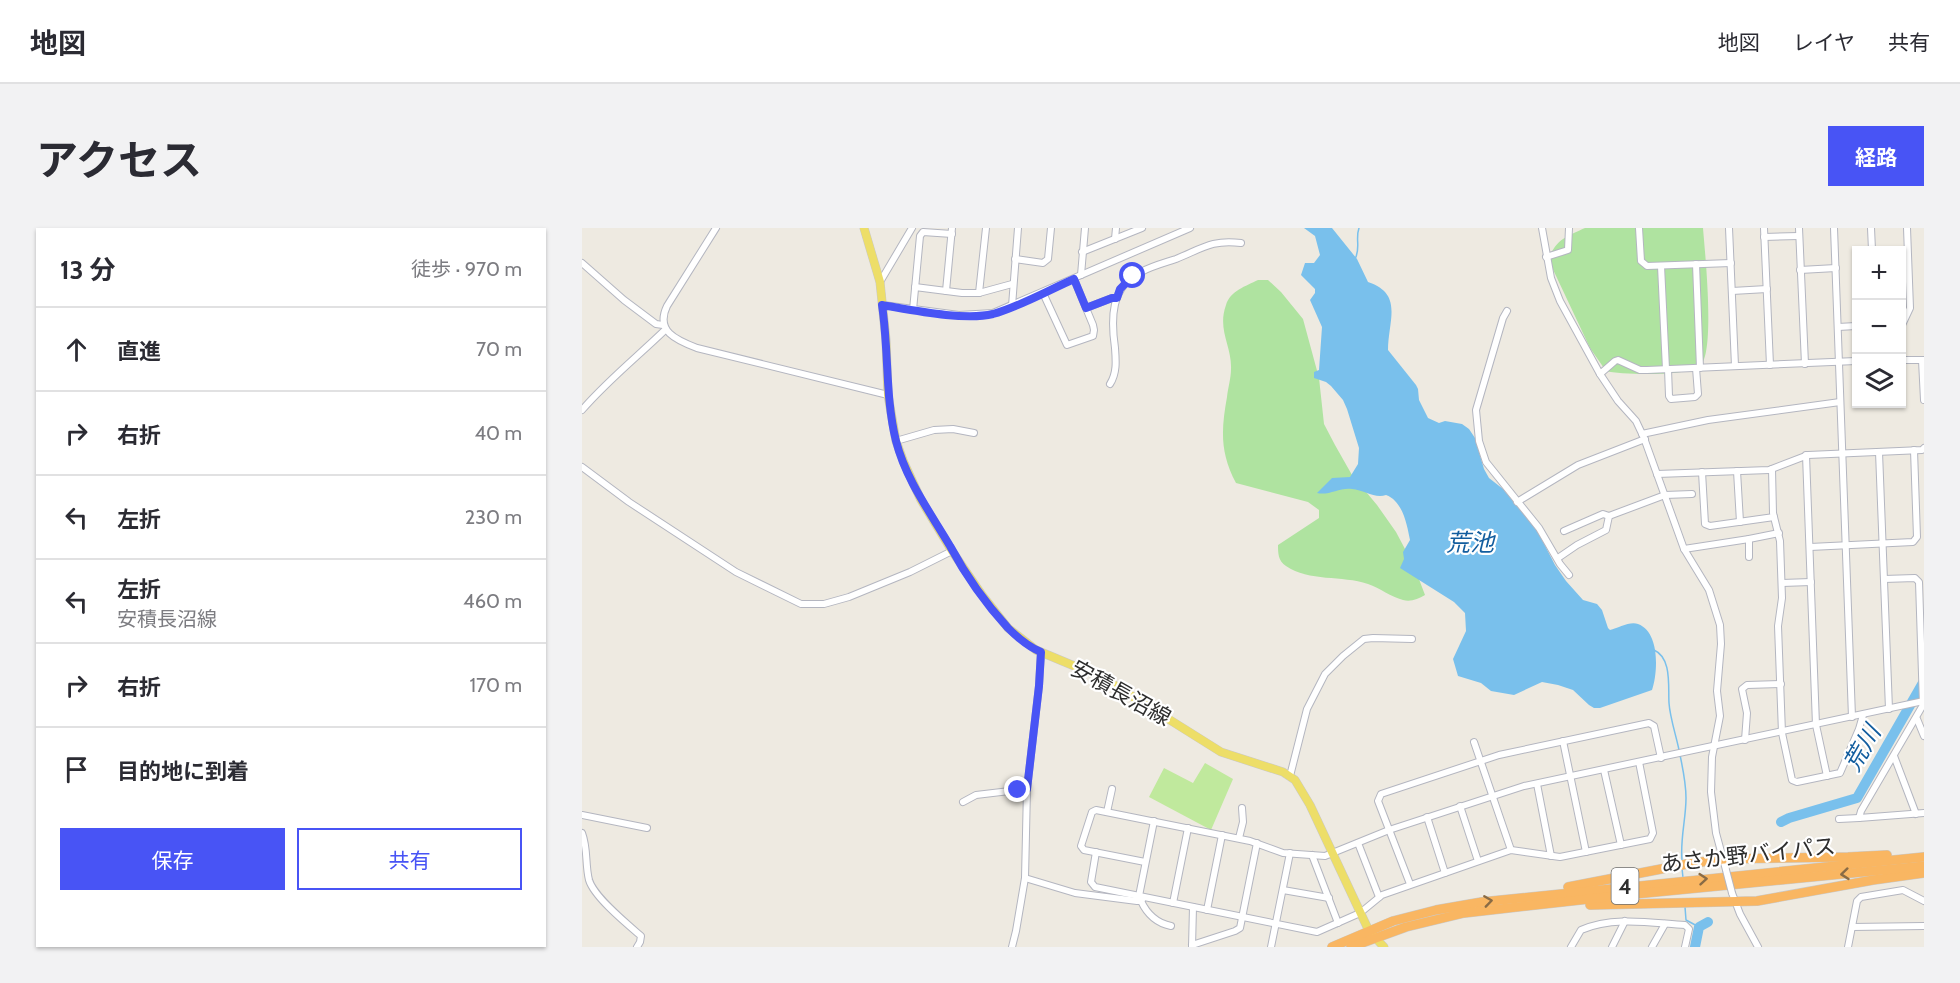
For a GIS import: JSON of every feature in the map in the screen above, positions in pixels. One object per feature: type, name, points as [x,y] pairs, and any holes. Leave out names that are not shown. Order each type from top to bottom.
[{"type":"highway","points":[[1518,897],[1723,859],[1848,857],[1924,852]]},
{"type":"highway","name":"あさか野バイパス","points":[[1351,947],[1393,921],[1482,902],[1924,857]]},
{"type":"highway","name":"あさか野バイパス","points":[[1332,947],[1372,934],[1464,913],[1924,866]]},
{"type":"highway","points":[[1510,908],[1536,910],[1602,904],[1736,903],[1924,873]]},
{"type":"main road","name":"安積長沼線","points":[[864,228],[880,282],[886,340],[888,395],[896,441],[903,463],[921,500],[982,595],[1008,628],[1028,645],[1103,678],[1221,752],[1290,776]]},
{"type":"main road","points":[[1290,776],[1305,795],[1360,914],[1372,934],[1384,947]]},
{"type":"street","points":[[664,327],[665,309],[716,228]]},
{"type":"street","points":[[880,282],[884,279],[912,228]]},
{"type":"street","points":[[979,293],[986,228]]},
{"type":"street","points":[[1012,306],[1018,228]]},
{"type":"street","points":[[1015,260],[1043,263],[1048,259],[1051,228]]},
{"type":"street","points":[[1081,275],[1085,228]]},
{"type":"street","points":[[1115,239],[1116,228]]},
{"type":"street","points":[[1082,252],[1142,228]]},
{"type":"street","points":[[882,305],[959,315],[984,315],[1044,293],[1187,228]]},
{"type":"street","points":[[1542,228],[1551,278],[1560,301],[1600,374],[1618,401],[1636,421],[1684,549],[1709,590],[1720,625],[1721,644],[1717,691],[1720,716],[1712,763],[1711,800],[1716,833],[1732,892],[1758,947]]},
{"type":"street","points":[[1546,257],[1568,250],[1569,228]]},
{"type":"street","points":[[1639,228],[1641,262],[1647,266],[1731,262]]},
{"type":"street","points":[[1729,228],[1735,366]]},
{"type":"street","points":[[1764,228],[1770,364]]},
{"type":"street","points":[[1799,228],[1805,364]]},
{"type":"street","points":[[1834,228],[1852,717]]},
{"type":"street","points":[[1871,228],[1872,246]]},
{"type":"street","points":[[1906,316],[1910,308],[1907,228]]},
{"type":"street","points":[[913,310],[919,239],[923,232],[952,231],[946,291]]},
{"type":"street","points":[[1764,237],[1799,236]]},
{"type":"street","points":[[1110,384],[1116,368],[1112,323],[1117,298],[1124,285],[1141,271],[1203,246],[1228,242],[1241,243]]},
{"type":"street","points":[[582,263],[648,318],[685,343],[697,348],[888,395]]},
{"type":"street","points":[[1661,266],[1671,399],[1695,397],[1698,394],[1696,264]]},
{"type":"street","points":[[1800,270],[1836,268]]},
{"type":"street","points":[[1044,293],[1067,345],[1093,336],[1094,330],[1074,279]]},
{"type":"street","points":[[915,287],[979,293],[1012,284]]},
{"type":"street","points":[[1732,291],[1767,290]]},
{"type":"street","points":[[1086,308],[1117,298]]},
{"type":"street","points":[[1507,311],[1503,318],[1476,416],[1479,441],[1486,462],[1539,528],[1569,575]]},
{"type":"street","points":[[582,410],[605,384],[664,327]]},
{"type":"street","points":[[1838,327],[1852,327]]},
{"type":"street","points":[[1600,374],[1618,360],[1641,370],[1852,362]]},
{"type":"street","points":[[1906,360],[1923,360],[1924,400]]},
{"type":"street","points":[[1517,501],[1578,465],[1643,437],[1708,420],[1840,402]]},
{"type":"street","points":[[896,441],[934,430],[953,429],[974,433]]},
{"type":"street","points":[[1657,474],[1772,469],[1806,455],[1924,448]]},
{"type":"street","points":[[1810,547],[1912,543],[1917,538],[1914,450]]},
{"type":"street","points":[[1879,452],[1889,709]]},
{"type":"street","points":[[1806,455],[1816,725],[1827,776]]},
{"type":"street","points":[[582,467],[629,502],[736,572],[801,604],[824,604],[849,597],[910,572],[952,551]]},
{"type":"street","points":[[1772,469],[1774,517],[1779,533],[1782,583],[1782,603],[1778,626],[1782,733],[1792,780],[1797,782],[1838,774],[1863,715]]},
{"type":"street","points":[[1737,471],[1740,522]]},
{"type":"street","points":[[1702,472],[1704,523],[1710,526],[1774,517]]},
{"type":"street","points":[[1915,493],[1924,492]]},
{"type":"street","points":[[1564,531],[1603,514],[1609,516],[1665,495],[1692,494]]},
{"type":"street","points":[[1558,558],[1606,530],[1609,516]]},
{"type":"street","points":[[1684,549],[1749,540],[1779,533]]},
{"type":"street","points":[[1749,540],[1749,557]]},
{"type":"street","points":[[1859,818],[1861,811],[1917,719],[1924,701],[1919,582],[1915,578],[1884,579]]},
{"type":"street","points":[[1782,583],[1811,582]]},
{"type":"street","points":[[1290,776],[1307,709],[1325,674],[1364,639],[1412,639]]},
{"type":"street","points":[[1012,947],[1025,878],[1027,789],[1041,652]]},
{"type":"street","points":[[1745,740],[1747,713],[1742,689],[1747,685],[1781,684]]},
{"type":"street","points":[[1145,862],[1084,849],[1081,846],[1092,812],[1096,810],[1241,839],[1290,854],[1327,855],[1389,830],[1493,795],[1924,701]]},
{"type":"street","points":[[1917,719],[1924,736]]},
{"type":"street","points":[[1410,884],[1378,801],[1381,794],[1480,760],[1649,723],[1654,726],[1661,758]]},
{"type":"street","points":[[1563,741],[1587,852]]},
{"type":"street","points":[[1474,742],[1511,850]]},
{"type":"street","points":[[1894,756],[1916,814]]},
{"type":"street","points":[[1025,878],[1075,893],[1173,903],[1317,932],[1360,914],[1379,897],[1410,884],[1511,850],[1563,857],[1649,840],[1653,834],[1639,762]]},
{"type":"street","points":[[1604,770],[1621,845]]},
{"type":"street","points":[[1537,784],[1551,856]]},
{"type":"street","points":[[963,802],[976,795],[1027,789]]},
{"type":"street","points":[[1107,812],[1112,789]]},
{"type":"street","points":[[1460,806],[1478,861]]},
{"type":"street","points":[[1241,839],[1242,808]]},
{"type":"street","points":[[1839,819],[1924,813]]},
{"type":"street","points":[[582,815],[647,828]]},
{"type":"street","points":[[1241,839],[1248,817]]},
{"type":"street","points":[[1427,818],[1445,873]]},
{"type":"street","points":[[1154,821],[1145,862],[1141,898],[1148,913],[1161,924],[1171,926]]},
{"type":"street","points":[[1173,903],[1188,828]]},
{"type":"street","points":[[582,833],[586,847],[588,873],[593,888],[621,920],[641,936],[637,947]]},
{"type":"street","points":[[1207,910],[1222,835]]},
{"type":"street","points":[[1193,907],[1192,946],[1237,930],[1240,926],[1257,843]]},
{"type":"street","points":[[1358,843],[1379,897]]},
{"type":"street","points":[[1096,852],[1091,882],[1095,887],[1141,898]]},
{"type":"street","points":[[1271,947],[1290,854]]},
{"type":"street","points":[[1312,855],[1338,923]]},
{"type":"street","points":[[1283,890],[1329,898]]},
{"type":"street","points":[[1848,947],[1857,901],[1861,897],[1903,890],[1924,901]]},
{"type":"street","points":[[1612,947],[1625,921]]},
{"type":"street","points":[[1571,947],[1581,930],[1625,921],[1686,926],[1689,929],[1685,947]]},
{"type":"street","points":[[1652,947],[1665,924]]},
{"type":"street","points":[[1852,927],[1924,926]]},
{"type":"green space","points":[[1585,228],[1703,228],[1708,340],[1701,365],[1684,372],[1671,373],[1640,374],[1606,371],[1590,348],[1549,261],[1557,244]]},
{"type":"green space","points":[[1258,280],[1268,280],[1303,319],[1319,378],[1324,424],[1352,475],[1396,532],[1414,566],[1425,595],[1417,599],[1403,600],[1358,581],[1305,574],[1286,566],[1278,554],[1278,545],[1319,518],[1319,510],[1308,502],[1236,483],[1227,462],[1223,441],[1231,361],[1223,322],[1226,305],[1231,296]]},
{"type":"green space","points":[[1205,763],[1233,779],[1211,830],[1149,797],[1164,768],[1193,783]]},
{"type":"water","name":"荒池","points":[[1304,228],[1332,228],[1357,259],[1368,282],[1379,287],[1386,294],[1392,310],[1388,350],[1416,385],[1419,400],[1428,418],[1439,423],[1445,421],[1462,424],[1469,429],[1475,438],[1489,478],[1503,489],[1537,530],[1566,581],[1583,600],[1597,604],[1610,630],[1635,623],[1645,628],[1656,653],[1652,690],[1594,708],[1573,690],[1558,685],[1542,682],[1514,695],[1491,691],[1481,683],[1458,676],[1453,659],[1466,631],[1465,613],[1454,602],[1400,568],[1404,559],[1403,552],[1410,540],[1403,514],[1396,502],[1386,495],[1378,496],[1352,489],[1317,493],[1332,478],[1350,477],[1358,464],[1359,448],[1343,400],[1326,382],[1314,378],[1314,372],[1319,370],[1322,327],[1310,300],[1315,289],[1301,275],[1305,263],[1314,263],[1320,255],[1315,236]]},
{"type":"waterway","points":[[1355,259],[1358,251],[1359,228]]},
{"type":"waterway","points":[[1654,650],[1664,659],[1666,666],[1670,709],[1679,750]]},
{"type":"waterway","name":"荒川","points":[[1781,822],[1857,798],[1924,681]]},
{"type":"waterway","points":[[1680,755],[1686,798],[1682,860]]},
{"type":"waterway","points":[[1682,868],[1683,878]]},
{"type":"waterway","points":[[1685,907],[1686,920],[1699,927]]},
{"type":"waterway","name":"荒川","points":[[1695,947],[1699,927],[1708,922]]},
{"type":"route","points":[[1018,790],[1027,789],[1041,652],[1028,645],[1008,628],[982,595],[921,500],[903,463],[896,441],[888,395],[882,305],[959,315],[993,314],[1074,279],[1086,308],[1117,298],[1120,289],[1133,276]]}]
